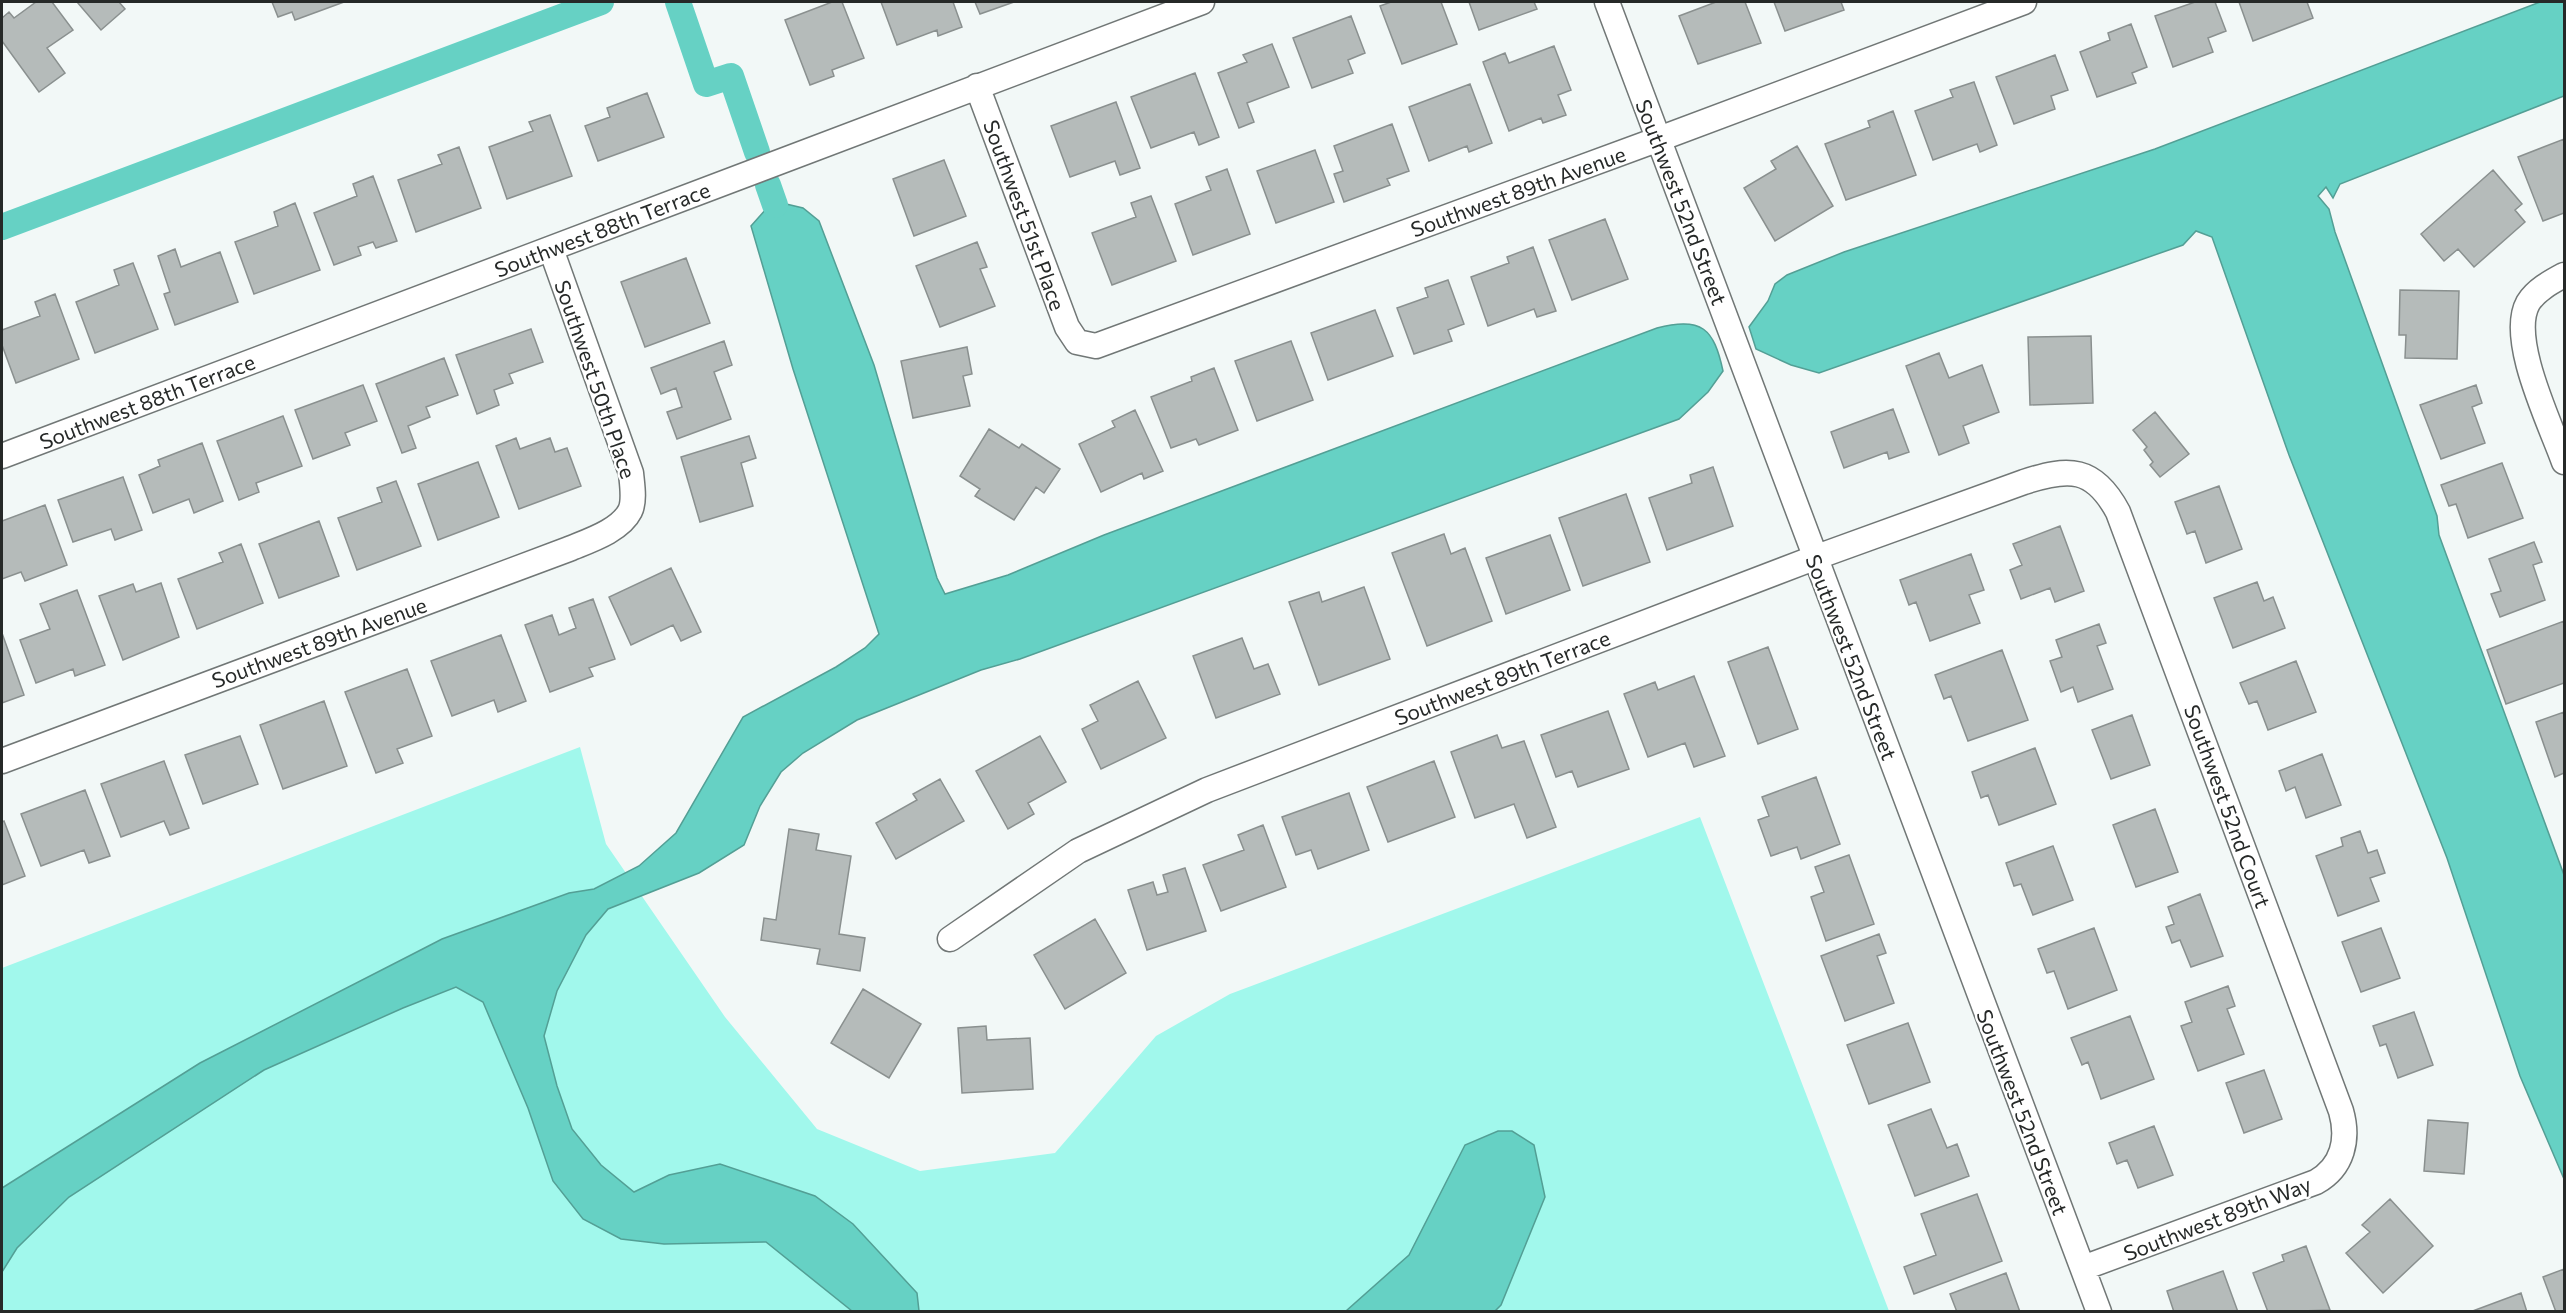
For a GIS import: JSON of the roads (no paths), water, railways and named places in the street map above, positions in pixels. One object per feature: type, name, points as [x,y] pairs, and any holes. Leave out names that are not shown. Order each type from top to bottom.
[{"type":"street","name":"Southwest 88th Terrace","points":[[2,456],[1202,2]]},
{"type":"street","name":"Southwest 52nd Street","points":[[1607,2],[2099,1311]]},
{"type":"street","name":"Southwest 89th Avenue","points":[[1077,342],[1096,346],[2024,2]]},
{"type":"street","name":"Southwest 51st Place","points":[[977,86],[1067,327],[1077,342]]},
{"type":"street","name":"Southwest 50th Place","points":[[551,249],[631,473],[630,511]]},
{"type":"street","points":[[2565,276],[2537,293],[2528,303],[2522,332],[2525,355],[2565,462]]},
{"type":"street","name":"Southwest 89th Terrace","points":[[950,939],[1078,851],[1207,790],[1815,558],[2044,475],[2057,472],[2080,474]]},
{"type":"street","name":"Southwest 52nd Court","points":[[2080,474],[2099,484],[2118,512],[2341,1111],[2345,1132],[2341,1155]]},
{"type":"street","name":"Southwest 89th Avenue","points":[[2,761],[570,549],[617,525],[630,511]]},
{"type":"street","name":"Southwest 89th Way","points":[[2083,1269],[2316,1182],[2333,1170],[2341,1155]]},
{"type":"waterway","points":[[2,227],[601,2]]},
{"type":"waterway","points":[[678,2],[706,84],[731,76],[757,152]]},
{"type":"waterway","points":[[768,185],[775,205]]}]
